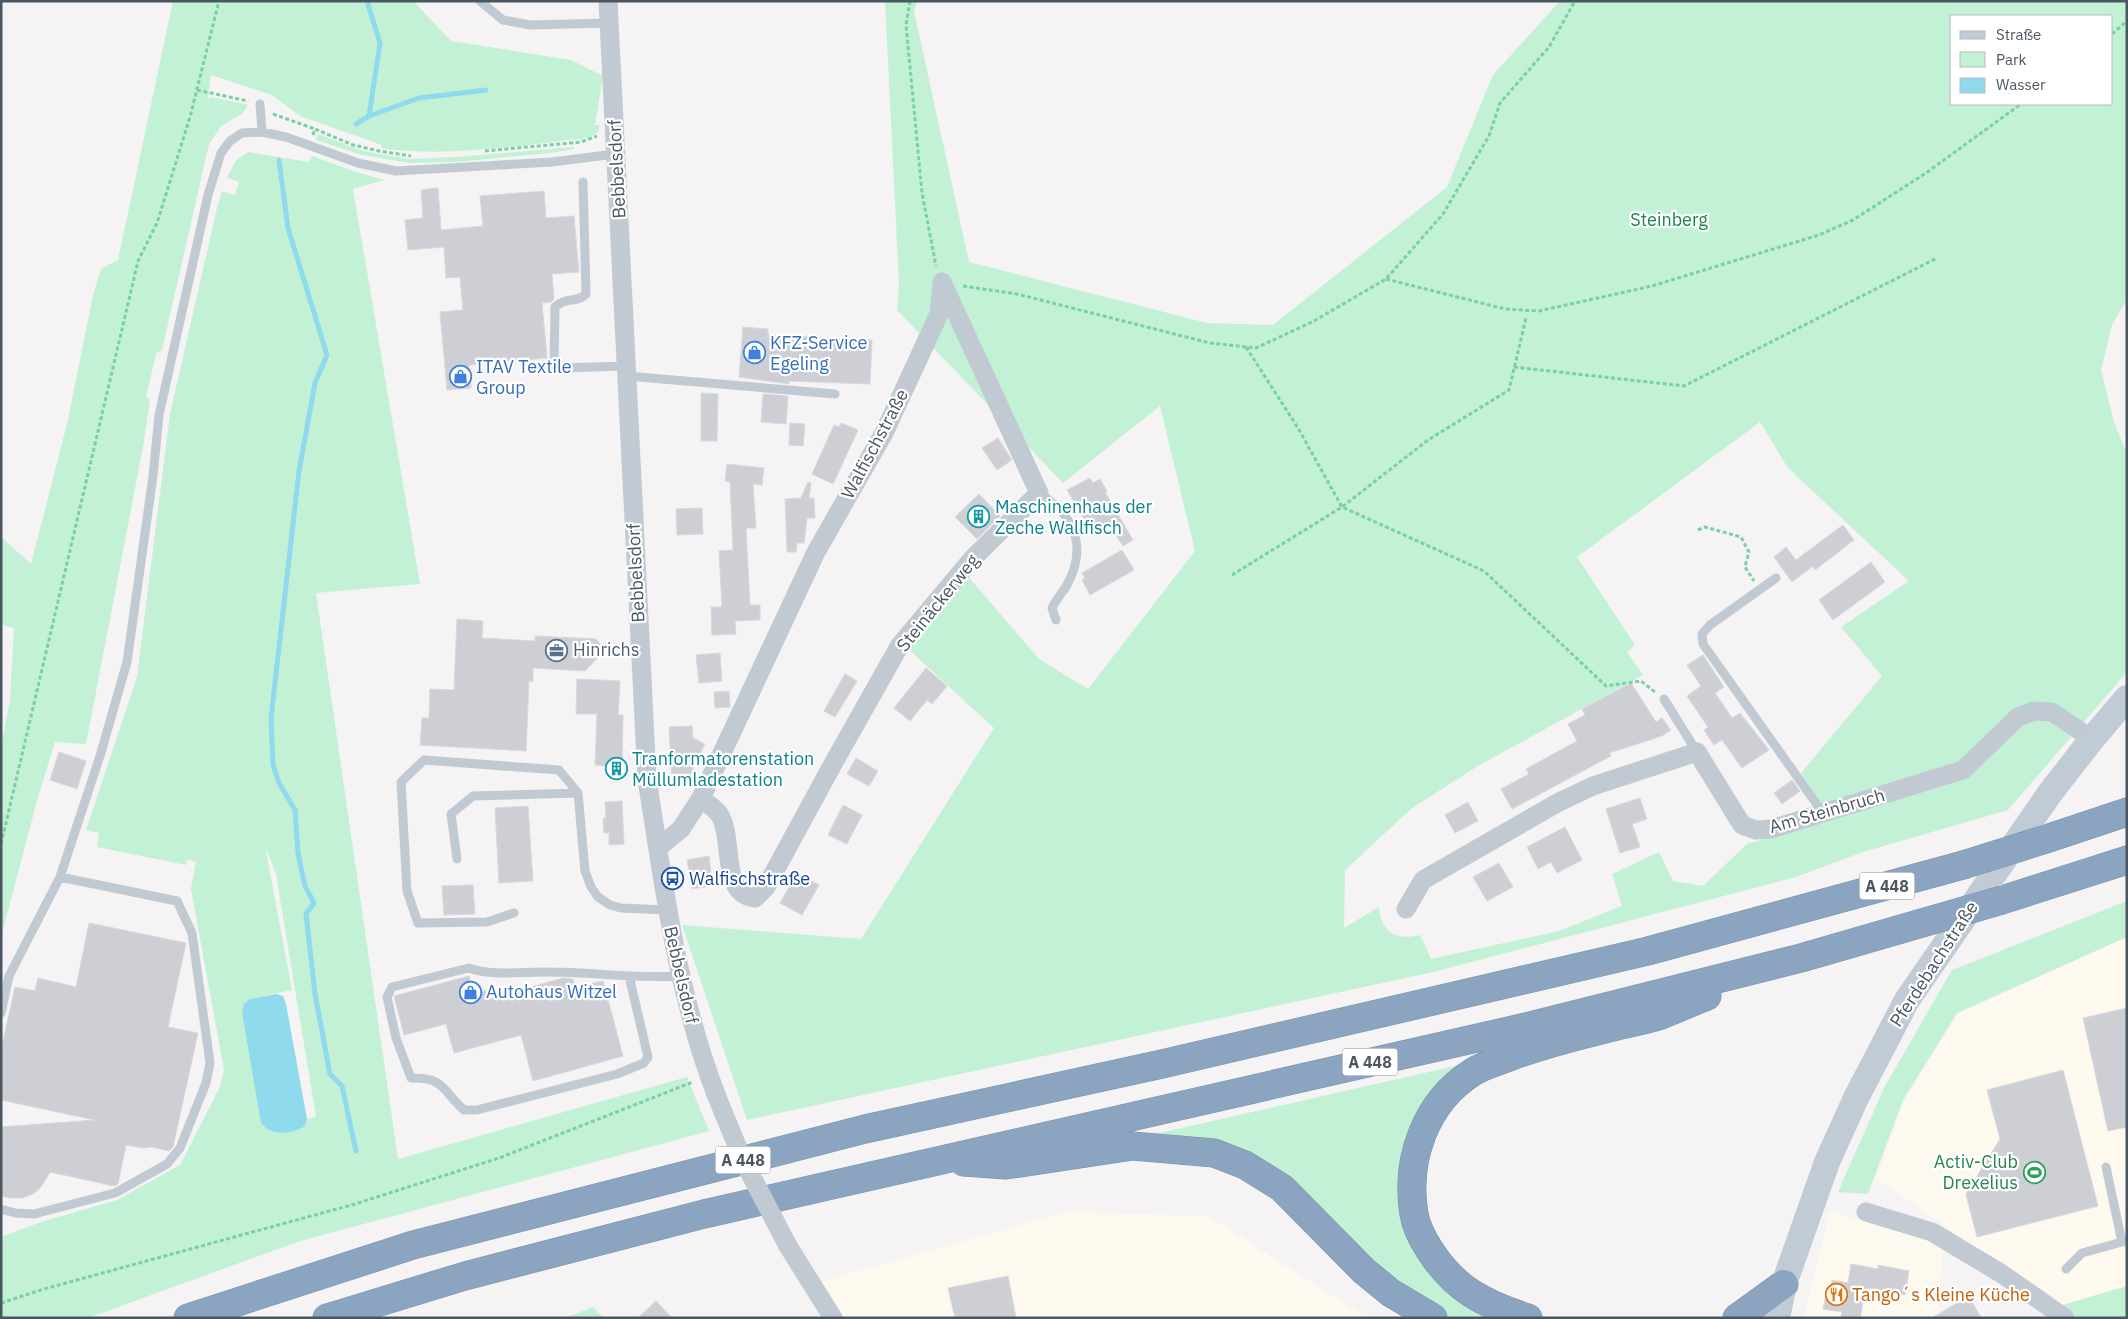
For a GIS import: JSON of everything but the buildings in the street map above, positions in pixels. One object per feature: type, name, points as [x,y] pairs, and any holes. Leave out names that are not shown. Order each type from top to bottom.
[{"type":"highway","name":"A 448","points":[[188,1318],[413,1245],[864,1129],[1162,1064],[1648,951],[1962,865],[2127,812]]},
{"type":"highway","name":"A 448","points":[[327,1318],[465,1276],[704,1214],[1526,1027],[1801,958],[2002,900],[2127,860]]},
{"type":"highway","points":[[1528,1318],[1500,1309],[1462,1288],[1444,1272],[1434,1258],[1424,1241],[1415,1218],[1411,1195],[1412,1170],[1419,1140],[1431,1114],[1446,1094],[1473,1072],[1542,1044],[1660,1015],[1801,958]]},
{"type":"highway","points":[[937,1160],[1006,1165],[1133,1146],[1214,1153],[1245,1165],[1282,1188],[1364,1271],[1391,1294],[1434,1318]]},
{"type":"highway","points":[[1737,1318],[1784,1284]]},
{"type":"main road","name":"Pferdebachstraße","points":[[1777,1318],[1784,1284],[1827,1162],[1856,1098],[1907,1000],[2050,793],[2127,698]]},
{"type":"street","name":"Bebbelsdorf","points":[[608,1],[647,779],[667,910],[689,1016],[717,1097],[742,1158],[788,1246],[833,1318]]},
{"type":"street","points":[[942,282],[1039,493]]},
{"type":"street","name":"Walfischstraße","points":[[658,848],[681,829],[701,798],[816,552],[888,424],[940,314],[942,282]]},
{"type":"street","name":"Steinäckerweg","points":[[701,798],[718,813],[726,832],[730,870],[738,890],[747,897],[755,898],[766,887],[900,645],[972,559],[1039,493]]},
{"type":"street","name":"Am Steinbruch","points":[[1697,752],[1742,825],[1756,830],[1771,829],[1963,770],[2018,717],[2034,711],[2052,712],[2092,739]]},
{"type":"street","points":[[1406,909],[1423,880],[1559,802],[1626,771],[1697,752]]},
{"type":"street","points":[[1866,1212],[1932,1232],[2002,1274],[2065,1318]]},
{"type":"lane","points":[[480,1],[503,20],[530,25],[609,23]]},
{"type":"lane","points":[[260,104],[262,132]]},
{"type":"lane","points":[[1,1013],[10,976],[60,877],[100,756],[128,662],[153,476],[159,415],[208,195],[221,153],[230,141],[242,133],[262,132],[286,137],[358,163],[396,171],[552,162],[615,154]]},
{"type":"lane","points":[[583,182],[586,294],[581,298],[561,301],[555,307],[554,363],[561,368],[627,371],[835,394]]},
{"type":"lane","points":[[1039,493],[1063,511],[1073,530],[1076,544],[1072,574],[1052,608],[1056,620]]},
{"type":"lane","points":[[1776,578],[1710,625],[1702,634],[1703,644],[1823,813]]},
{"type":"lane","points":[[1664,698],[1697,752]]},
{"type":"lane","points":[[514,913],[487,922],[418,923],[407,891],[401,782],[424,760],[559,770],[578,792],[585,871],[591,887],[598,897],[610,905],[621,908],[667,910]]},
{"type":"lane","points":[[457,859],[451,814],[473,796],[578,792]]},
{"type":"lane","points":[[1,1209],[15,1213],[34,1214],[115,1193],[167,1164],[180,1148],[206,1083],[210,1063],[192,933],[177,900],[60,877]]},
{"type":"lane","points":[[629,976],[648,1057],[644,1064],[616,1074],[477,1110],[464,1110],[442,1084],[426,1078],[411,1078],[396,1038],[387,998],[388,991],[397,986],[469,968],[482,972],[550,972],[629,976],[655,978],[680,976]]},
{"type":"lane","points":[[2066,1269],[2082,1253],[2125,1242],[2106,1167]]},
{"type":"path","points":[[1,844],[138,261],[157,223],[197,90],[219,1]]},
{"type":"path","points":[[910,1],[906,25],[922,193],[933,260],[942,282],[1017,294],[1210,343],[1256,348],[1314,321],[1386,279],[1443,214],[1489,136],[1500,103],[1548,47],[1575,1]]},
{"type":"path","points":[[2113,33],[2127,21]]},
{"type":"path","points":[[197,90],[260,104],[275,115],[353,145],[413,156]]},
{"type":"path","points":[[1386,279],[1505,309],[1539,311],[1652,286],[1819,235],[1853,220],[1926,173],[2019,105]]},
{"type":"path","points":[[476,152],[581,142],[600,136],[604,121],[614,120]]},
{"type":"path","points":[[310,146],[315,129]]},
{"type":"path","points":[[1514,366],[1684,386],[1937,258]]},
{"type":"path","points":[[1232,575],[1342,507],[1428,440],[1509,390],[1526,318]]},
{"type":"path","points":[[1246,347],[1298,428],[1342,507],[1484,571],[1606,686],[1641,681],[1664,698]]},
{"type":"path","points":[[1698,530],[1705,526],[1741,537],[1749,552],[1746,568],[1760,589]]},
{"type":"path","points":[[1,1303],[354,1204],[498,1158],[709,1076]]},
{"type":"shaded area","points":[[2127,937],[2127,1286],[2062,1305],[1876,1178],[1904,1102],[1958,1014]]},
{"type":"shaded area","points":[[1066,1212],[1209,1216],[1368,1318],[844,1318],[820,1282]]},
{"type":"shaded area","points":[[1834,1212],[1943,1245],[1937,1318],[1804,1318],[1830,1214]]},
{"type":"green space","points":[[173,1],[413,1],[451,41],[571,60],[603,76],[595,125],[600,125],[598,132],[588,138],[511,147],[432,152],[381,148],[382,145],[300,116],[272,95],[211,75],[208,99],[211,97],[248,105],[242,114],[221,126],[209,144],[162,350],[156,354],[146,397],[150,400],[143,447],[86,744],[55,742],[38,797],[1,937],[1,747],[10,700],[14,628],[1,625],[1,537],[31,564],[67,424],[93,295],[101,269],[118,260]]},
{"type":"green space","name":"Steinberg","points":[[885,1],[917,1],[914,11],[969,262],[1207,323],[1273,325],[1447,187],[1493,75],[1560,1],[2127,1],[2127,299],[2112,325],[2101,370],[2114,422],[2127,454],[2127,672],[2008,810],[1863,852],[1796,877],[1433,972],[747,1120],[682,925],[861,939],[994,728],[906,647],[966,574],[1039,659],[1088,689],[1195,551],[1160,406],[1063,483],[897,310],[899,284]],"holes":[[[1760,422],[1788,468],[1909,581],[1841,627],[1882,676],[1801,773],[1831,820],[1747,844],[1703,886],[1673,881],[1659,852],[1612,874],[1622,906],[1559,931],[1431,959],[1420,935],[1404,937],[1391,933],[1383,923],[1379,907],[1344,928],[1345,870],[1412,808],[1478,766],[1643,675],[1627,652],[1635,645],[1577,557]]]},
{"type":"green space","points":[[318,134],[363,151],[410,159],[574,147],[574,149],[456,162],[410,163],[362,155],[316,140]]},
{"type":"green space","points":[[248,152],[309,162],[312,156],[385,180],[353,189],[420,584],[316,593],[398,1159],[687,1077],[709,1131],[297,1242],[88,1318],[1,1318],[1,1237],[41,1222],[117,1200],[180,1165],[220,1087],[224,1070],[191,889],[196,861],[187,860],[186,865],[97,847],[99,833],[86,830],[137,677],[170,414],[222,191],[235,195],[239,182],[227,178],[236,160]],"holes":[[[265,846],[276,874],[316,1117],[307,1119],[305,1126],[250,999],[292,990]]]},
{"type":"green space","points":[[2127,901],[2127,937],[1957,1013],[1903,1100],[1868,1194],[1838,1192],[1885,1086],[1952,970]]},
{"type":"green space","points":[[1468,1063],[1443,1092],[1409,1219],[1508,1318],[1450,1318],[1426,1306],[1321,1216],[1151,1135]]},
{"type":"green space","points":[[2127,1286],[2127,1318],[2078,1318],[2062,1305]]},
{"type":"green space","points":[[593,1307],[604,1318],[565,1318]]},
{"type":"water","points":[[276,994],[283,996],[286,1004],[307,1119],[305,1126],[300,1129],[282,1133],[270,1130],[261,1123],[242,1012],[244,1004],[250,999]]},
{"type":"waterway","points":[[356,124],[369,116],[380,43],[367,1]]},
{"type":"waterway","points":[[369,116],[419,98],[486,90]]},
{"type":"waterway","points":[[279,160],[288,228],[327,355],[315,383],[299,471],[271,718],[273,765],[279,783],[295,810],[298,853],[305,886],[314,903],[306,914],[315,994],[330,1074],[342,1086],[356,1151]]},
{"type":"place","name":"KFZ-Service Egeling","points":[[754,353]]},
{"type":"place","name":"ITAV Textile Group","points":[[460,377]]},
{"type":"place","name":"Maschinenhaus der Zeche Wallfisch","points":[[979,517]]},
{"type":"place","name":"Hinrichs","points":[[557,650]]},
{"type":"place","name":"Tranformatorenstation Müllumladestation","points":[[616,769]]},
{"type":"place","name":"Walfischstraße","points":[[673,879]]},
{"type":"place","name":"Autohaus Witzel","points":[[470,992]]},
{"type":"place","name":"Activ-Club Drexelius","points":[[2034,1172]]},
{"type":"place","name":"Tango´s Kleine Küche","points":[[1836,1295]]}]
